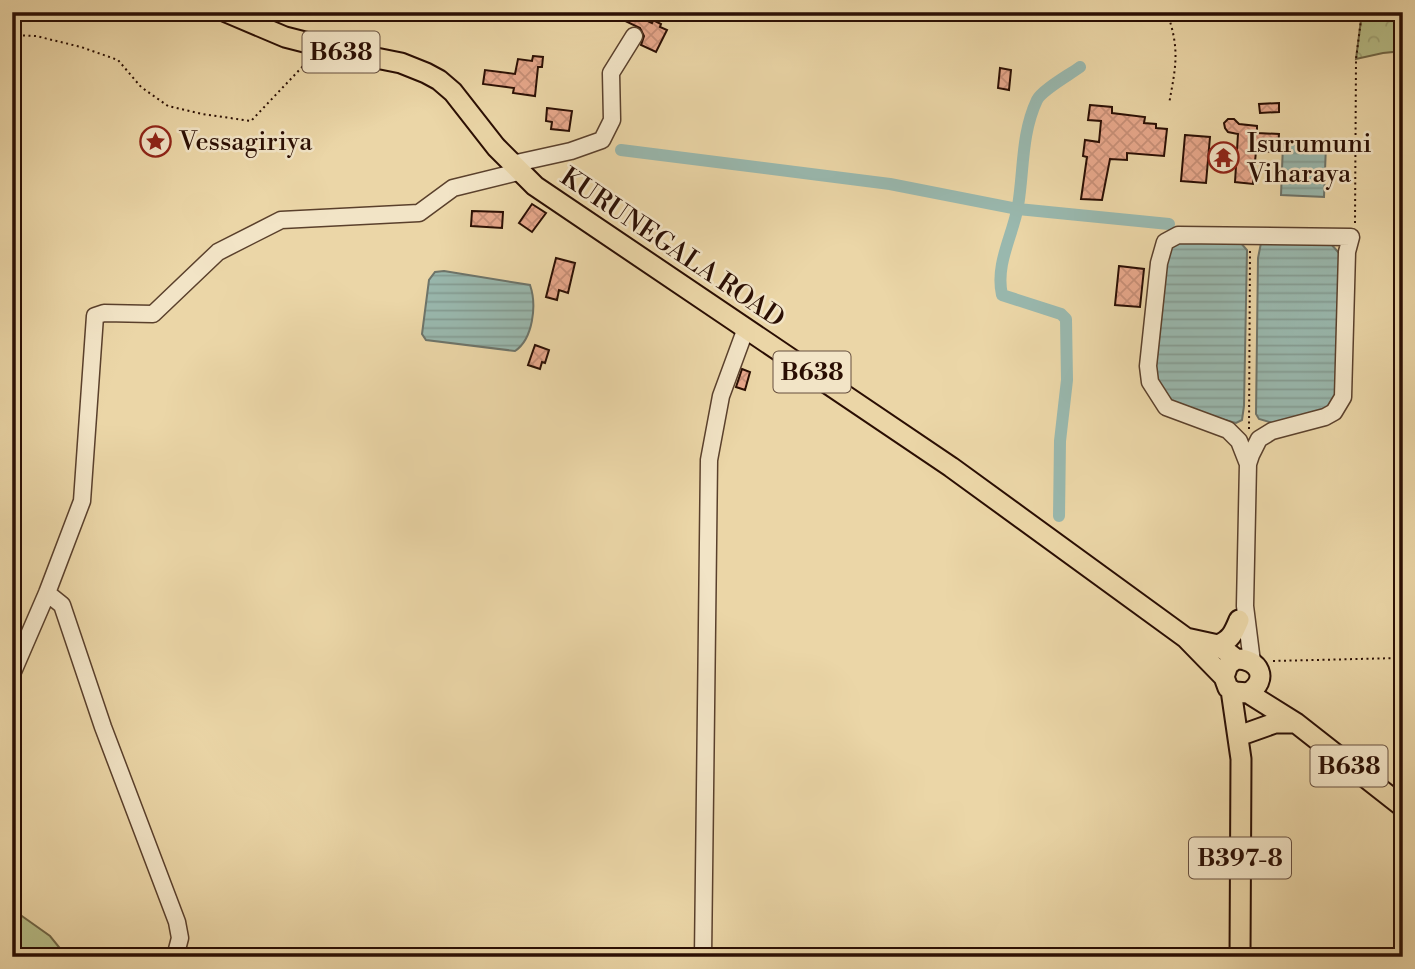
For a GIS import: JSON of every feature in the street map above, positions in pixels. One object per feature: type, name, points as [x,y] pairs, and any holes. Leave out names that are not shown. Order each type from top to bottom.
[{"type":"main road","name":"KURUNEGALA ROAD","points":[[226,12],[285,37],[401,63],[439,80],[453,92],[515,168],[535,186],[951,467],[1186,638],[1234,687],[1296,723],[1403,807]]},
{"type":"main road","points":[[1218,645],[1227,642],[1233,634],[1242,612]]},
{"type":"main road","name":"KURUNEGALA ROAD","points":[[1186,638],[1218,645],[1249,665],[1296,723]]},
{"type":"main road","points":[[1234,687],[1257,686],[1249,665],[1228,665],[1234,687],[1247,733],[1241,759]]},
{"type":"main road","points":[[1234,687],[1241,759]]},
{"type":"main road","points":[[1247,733],[1275,723],[1296,723]]},
{"type":"main road","name":"B397-8","points":[[1240,957],[1241,759]]},
{"type":"street","points":[[12,674],[82,501],[95,316],[104,313],[153,314],[219,252],[281,220],[419,213],[453,188],[602,140],[612,120],[611,73],[634,36]]},
{"type":"street","points":[[1178,235],[1251,236],[1351,237],[1347,252],[1343,397],[1334,412],[1325,417],[1272,431],[1228,430],[1166,407],[1150,382],[1148,366],[1159,263],[1165,242],[1178,235]]},
{"type":"street","points":[[703,957],[709,460],[721,396],[746,328]]},
{"type":"street","points":[[1228,430],[1239,441],[1248,464]]},
{"type":"street","points":[[1249,665],[1242,612],[1248,464],[1259,439],[1272,431]]},
{"type":"street","points":[[47,593],[62,605],[103,727],[177,922],[180,938],[175,957]]},
{"type":"path","points":[[1167,12],[1175,37],[1177,58],[1169,104]]},
{"type":"path","points":[[1355,231],[1356,59],[1362,12]]},
{"type":"path","points":[[12,35],[36,36],[118,60],[141,87],[168,106],[251,121],[304,65],[336,50]]},
{"type":"path","points":[[1250,431],[1251,236]]},
{"type":"path","points":[[1249,665],[1399,658],[1403,653]]},
{"type":"green space","points":[[1362,12],[1403,12],[1403,51],[1356,59]]},
{"type":"green space","points":[[12,909],[50,936],[67,957],[12,957]]},
{"type":"water","points":[[1283,144],[1326,145],[1324,197],[1281,195]]},
{"type":"water","points":[[1174,241],[1240,242],[1247,250],[1244,406],[1242,420],[1236,423],[1190,411],[1158,394],[1152,351],[1162,270]]},
{"type":"water","points":[[1261,243],[1331,244],[1339,253],[1343,376],[1332,410],[1276,424],[1259,419],[1256,414],[1258,258]]},
{"type":"water","points":[[444,271],[530,285],[532,321],[521,346],[515,351],[426,340],[422,334],[429,280],[435,272]]},
{"type":"building","points":[[613,12],[629,12],[652,23],[653,20],[661,24],[660,27],[667,30],[656,52],[641,45],[644,36],[640,28]]},
{"type":"building","points":[[533,56],[543,57],[542,67],[538,67],[535,96],[513,93],[514,88],[483,84],[485,70],[515,74],[518,59],[532,61]]},
{"type":"building","points":[[1000,68],[1011,70],[1009,90],[998,88]]},
{"type":"building","points":[[1279,103],[1279,112],[1260,113],[1259,104]]},
{"type":"building","points":[[1090,105],[1112,107],[1112,113],[1145,117],[1144,123],[1167,129],[1164,156],[1127,153],[1127,160],[1110,159],[1102,200],[1081,199],[1087,157],[1083,156],[1085,140],[1099,142],[1101,121],[1088,120]]},
{"type":"building","points":[[547,108],[572,111],[569,131],[551,129],[552,122],[546,121]]},
{"type":"building","points":[[1228,119],[1234,119],[1239,124],[1257,126],[1257,133],[1279,134],[1278,152],[1256,151],[1253,184],[1235,182],[1238,134],[1228,132],[1225,128],[1224,123]]},
{"type":"building","points":[[1185,135],[1210,137],[1206,183],[1181,181]]},
{"type":"building","points":[[532,204],[546,213],[532,232],[519,223]]},
{"type":"building","points":[[472,211],[503,212],[502,228],[471,226]]},
{"type":"building","points":[[556,258],[575,263],[568,293],[559,290],[557,300],[546,297]]},
{"type":"building","points":[[1119,266],[1144,269],[1140,307],[1115,305]]},
{"type":"building","points":[[535,345],[549,350],[540,369],[528,365]]},
{"type":"building","points":[[742,369],[750,372],[745,390],[736,387]]},
{"type":"waterway","points":[[1059,516],[1060,441],[1067,380],[1066,319],[1061,314],[1002,295],[1000,283],[1016,217],[1032,113],[1037,100],[1044,92],[1080,67]]},
{"type":"waterway","points":[[621,150],[890,184],[1018,209],[1169,224]]},
{"type":"place","name":"Vessagiriya","points":[[156,141]]},
{"type":"place","name":"Isurumuni Viharaya","points":[[1224,158]]}]
